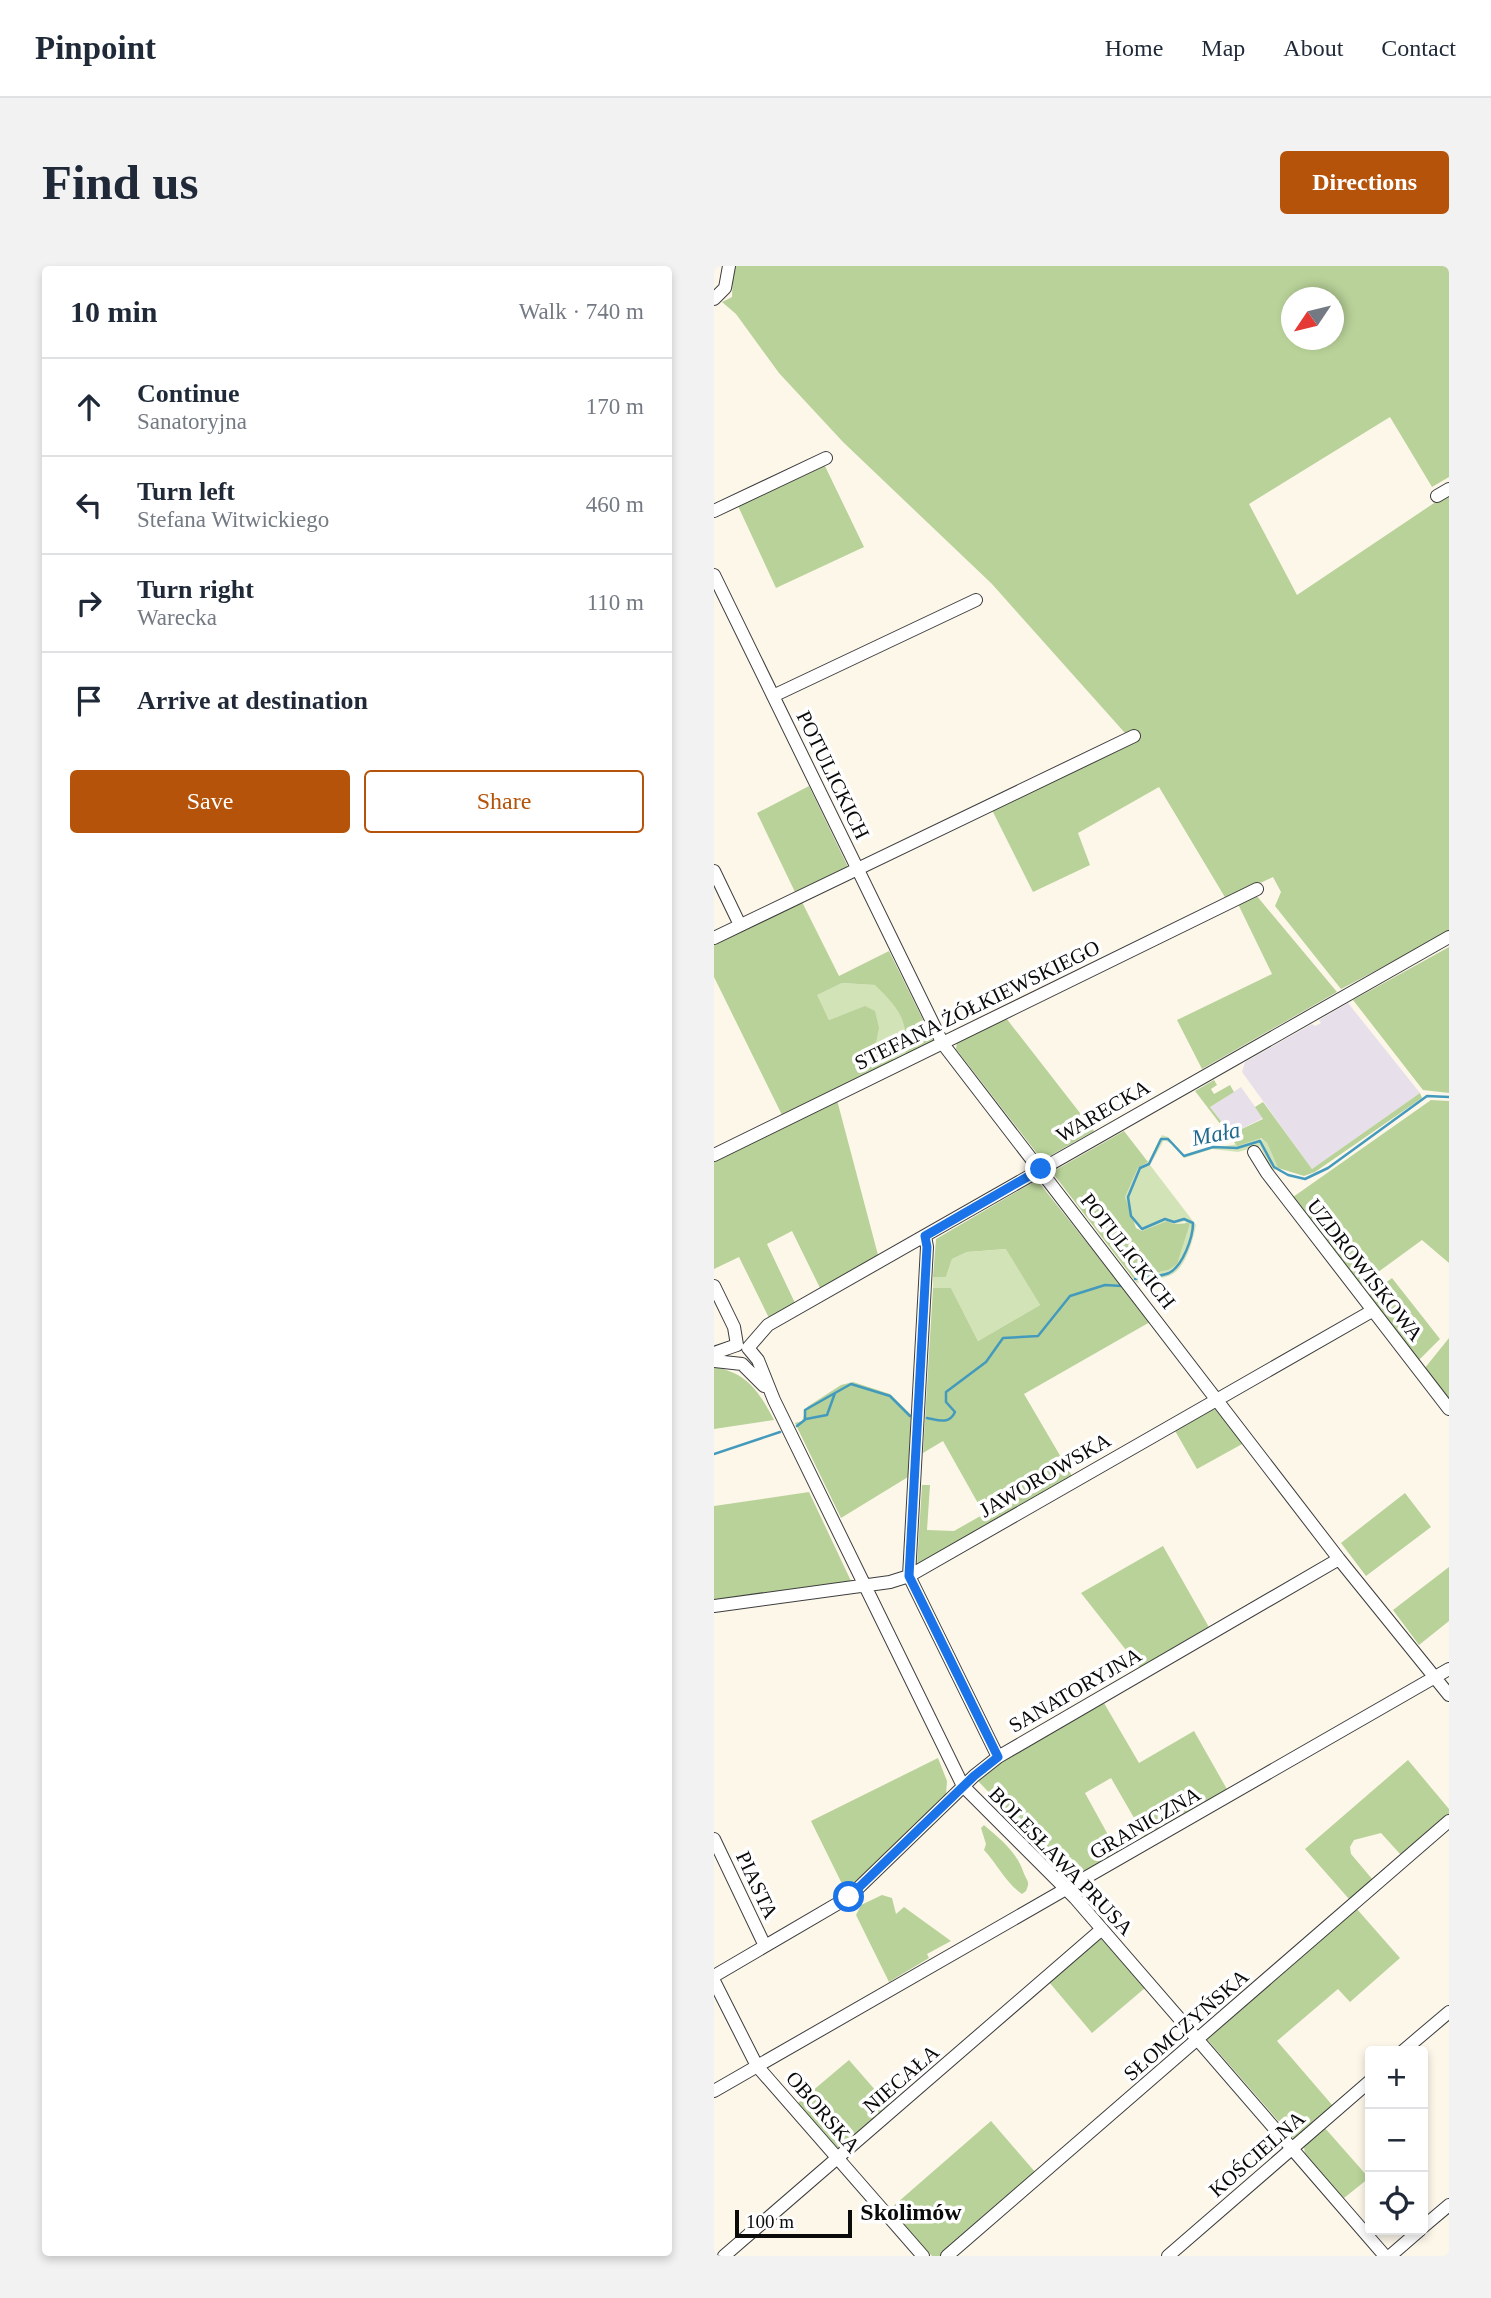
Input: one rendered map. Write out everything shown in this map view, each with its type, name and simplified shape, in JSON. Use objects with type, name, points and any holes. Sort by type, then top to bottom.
[{"type":"street","points":[[714,299],[725,288],[729,266]]},
{"type":"street","points":[[714,511],[826,458]]},
{"type":"street","points":[[1437,496],[1449,489]]},
{"type":"street","name":"POTULICKICH","points":[[714,575],[943,1044],[1339,1559],[1449,1695]]},
{"type":"street","points":[[773,696],[975,600]]},
{"type":"street","points":[[714,939],[1134,736]]},
{"type":"street","points":[[714,871],[740,925]]},
{"type":"street","name":"STEFANA ŻÓŁKIEWSKIEGO","points":[[714,1155],[1257,888]]},
{"type":"street","name":"WARECKA","points":[[740,1353],[768,1325],[1449,937]]},
{"type":"street","name":"UZDROWISKOWA","points":[[1254,1152],[1267,1173],[1449,1409]]},
{"type":"street","points":[[925,1236],[927,1247],[909,1576],[998,1757]]},
{"type":"street","points":[[714,1286],[734,1326],[740,1353]]},
{"type":"street","name":"JAWOROWSKA","points":[[714,1606],[909,1576],[1217,1397],[1372,1311]]},
{"type":"street","points":[[714,1353],[740,1353]]},
{"type":"street","points":[[714,1361],[740,1353]]},
{"type":"street","name":"BOLESŁAWA PRUSA","points":[[740,1353],[774,1400],[963,1786],[1066,1889],[1388,2256]]},
{"type":"street","name":"SANATORYJNA","points":[[714,1978],[849,1897],[963,1786],[998,1757],[1339,1559]]},
{"type":"street","name":"GRANICZNA","points":[[714,2091],[1449,1669]]},
{"type":"street","name":"SŁOMCZYŃSKA","points":[[947,2256],[1449,1821]]},
{"type":"street","name":"PIASTA","points":[[714,1839],[765,1946]]},
{"type":"street","name":"NIECAŁA","points":[[724,2256],[1102,1929]]},
{"type":"street","name":"OBORSKA","points":[[714,1978],[757,2066],[923,2256]]},
{"type":"street","points":[[1409,2046],[1449,2012]]},
{"type":"street","name":"KOŚCIELNA","points":[[1168,2256],[1365,2085]]},
{"type":"street","points":[[1428,2223],[1449,2204]]},
{"type":"street","points":[[1388,2256],[1414,2235]]},
{"type":"shaded area","points":[[1348,1003],[1420,1093],[1312,1169],[1242,1072],[1245,1062],[1312,1024],[1315,1026],[1321,1023],[1319,1020]]},
{"type":"shaded area","points":[[1241,1087],[1263,1118],[1231,1134],[1210,1107]]},
{"type":"green space","points":[[733,266],[1449,266],[1449,477],[1432,487],[1390,417],[1249,504],[1297,595],[1449,493],[1449,932],[1341,989],[1275,906],[1281,892],[1273,877],[1226,899],[1159,787],[1078,833],[1090,865],[1033,892],[992,810],[1133,742],[992,584],[843,442],[779,373],[736,314],[722,302],[732,297]]},
{"type":"green space","points":[[824,464],[864,547],[776,588],[738,506]]},
{"type":"green space","points":[[809,786],[848,867],[795,892],[757,813]]},
{"type":"green space","points":[[1256,895],[1337,992],[1202,1069],[1177,1020],[1272,974],[1238,904]]},
{"type":"green space","points":[[802,902],[839,976],[889,951],[934,1042],[905,1057],[905,1034],[901,1017],[875,985],[842,983],[817,995],[829,1020],[865,1006],[875,1011],[879,1028],[876,1042],[867,1049],[868,1054],[886,1050],[895,1061],[782,1115],[714,977],[714,945]]},
{"type":"green space","points":[[1449,947],[1449,1093],[1423,1090],[1353,1000]]},
{"type":"green space","points":[[842,983],[876,985],[892,1002],[904,1025],[905,1057],[895,1061],[886,1050],[868,1054],[864,1007],[829,1020],[816,995]]},
{"type":"green space","points":[[1006,1018],[1094,1131],[1048,1157],[1039,1156],[956,1049],[957,1042]]},
{"type":"green space","points":[[1214,1080],[1217,1085],[1211,1089],[1214,1094],[1230,1085],[1234,1092],[1210,1107],[1231,1134],[1263,1119],[1255,1107],[1263,1102],[1312,1169],[1420,1093],[1422,1098],[1315,1172],[1304,1176],[1278,1168],[1267,1143],[1261,1138],[1237,1146],[1195,1091]]},
{"type":"green space","points":[[837,1100],[878,1255],[820,1288],[792,1231],[767,1244],[795,1303],[769,1318],[739,1257],[714,1269],[714,1161]]},
{"type":"green space","points":[[1431,1100],[1449,1101],[1449,1263],[1422,1240],[1359,1286],[1293,1197]]},
{"type":"green space","points":[[1124,1131],[1148,1162],[1138,1168],[1125,1197],[1136,1228],[1142,1231],[1167,1221],[1174,1224],[1190,1223],[1177,1264],[1168,1270],[1133,1278],[1052,1172]]},
{"type":"green space","points":[[1162,1135],[1168,1137],[1184,1155],[1260,1138],[1267,1143],[1278,1168],[1272,1171],[1260,1146],[1238,1152],[1212,1149],[1184,1158],[1172,1144],[1164,1140],[1150,1165],[1196,1225],[1188,1253],[1176,1271],[1167,1277],[1137,1283],[1133,1278],[1168,1270],[1186,1221],[1174,1224],[1167,1221],[1142,1231],[1131,1219],[1125,1197],[1138,1168],[1148,1162]]},
{"type":"green space","points":[[1037,1180],[1150,1322],[1024,1394],[1072,1476],[917,1565],[922,1485],[930,1485],[927,1530],[954,1531],[984,1514],[943,1441],[923,1453],[933,1288],[951,1288],[978,1341],[1040,1305],[1006,1249],[967,1252],[952,1259],[946,1277],[933,1277],[936,1239]]},
{"type":"green space","points":[[1007,1249],[1040,1305],[978,1341],[951,1288],[933,1288],[933,1277],[946,1277],[952,1259],[967,1252]]},
{"type":"green space","points":[[1392,1278],[1440,1339],[1418,1361],[1367,1297]]},
{"type":"green space","points":[[1449,1338],[1449,1401],[1424,1369]]},
{"type":"green space","points":[[714,1367],[736,1374],[751,1385],[774,1420],[714,1429]]},
{"type":"green space","points":[[853,1382],[890,1394],[911,1415],[908,1477],[841,1518],[795,1423],[802,1421],[807,1407],[841,1385]]},
{"type":"green space","points":[[1216,1406],[1244,1443],[1197,1469],[1174,1429]]},
{"type":"green space","points":[[809,1492],[851,1581],[714,1601],[714,1506]]},
{"type":"green space","points":[[1405,1493],[1431,1527],[1366,1576],[1341,1543]]},
{"type":"green space","points":[[1163,1546],[1210,1629],[1141,1669],[1081,1593]]},
{"type":"green space","points":[[1449,1567],[1449,1621],[1419,1645],[1393,1610]]},
{"type":"green space","points":[[1104,1703],[1139,1763],[1194,1731],[1228,1791],[1145,1837],[1111,1778],[1085,1793],[1118,1853],[1073,1879],[1015,1825],[978,1781],[994,1764]]},
{"type":"green space","points":[[938,1758],[947,1781],[946,1795],[846,1892],[811,1821]]},
{"type":"green space","points":[[1408,1760],[1449,1809],[1449,1815],[1401,1855],[1381,1833],[1354,1840],[1350,1847],[1351,1854],[1373,1880],[1349,1899],[1305,1849]]},
{"type":"green space","points":[[984,1825],[1007,1846],[1020,1864],[1028,1882],[1026,1891],[1022,1894],[984,1850],[986,1844],[981,1828]]},
{"type":"green space","points":[[882,1895],[892,1898],[896,1914],[904,1907],[951,1941],[927,1954],[929,1958],[889,1982],[856,1915],[861,1905]]},
{"type":"green space","points":[[1356,1908],[1400,1958],[1350,2002],[1338,1989],[1277,2041],[1333,2106],[1296,2139],[1206,2038]]},
{"type":"green space","points":[[1100,1937],[1145,1988],[1092,2033],[1049,1982]]},
{"type":"green space","points":[[849,2060],[890,2107],[839,2150],[798,2103]]},
{"type":"green space","points":[[991,2121],[1036,2173],[941,2256],[932,2256],[890,2209]]},
{"type":"green space","points":[[1324,2127],[1365,2173],[1365,2181],[1344,2198],[1305,2155],[1304,2147]]},
{"type":"waterway","name":"Mała","points":[[1135,1279],[1169,1273],[1174,1269],[1186,1251],[1193,1229],[1193,1223],[1184,1219],[1174,1222],[1165,1219],[1142,1229],[1131,1216],[1128,1197],[1140,1168],[1149,1164],[1161,1139],[1168,1139],[1184,1156],[1213,1147],[1237,1148],[1260,1141],[1274,1167],[1288,1175],[1305,1179],[1328,1168],[1427,1096],[1449,1097]]},
{"type":"waterway","name":"Mała","points":[[927,1418],[943,1421],[953,1416],[955,1412],[946,1402],[946,1392],[986,1362],[1003,1338],[1038,1336],[1070,1296],[1105,1285],[1122,1286]]},
{"type":"waterway","name":"Mała","points":[[797,1426],[806,1419],[827,1415],[835,1393],[851,1384],[890,1396],[910,1416]]},
{"type":"waterway","name":"Mała","points":[[805,1418],[805,1410],[835,1393]]},
{"type":"waterway","name":"Mała","points":[[714,1454],[780,1432]]},
{"type":"district","name":"Skolimów","points":[[911,2212]]},
{"type":"route","points":[[849,1897],[974,1776],[998,1757],[909,1576],[927,1247],[925,1236],[1041,1169]]}]
